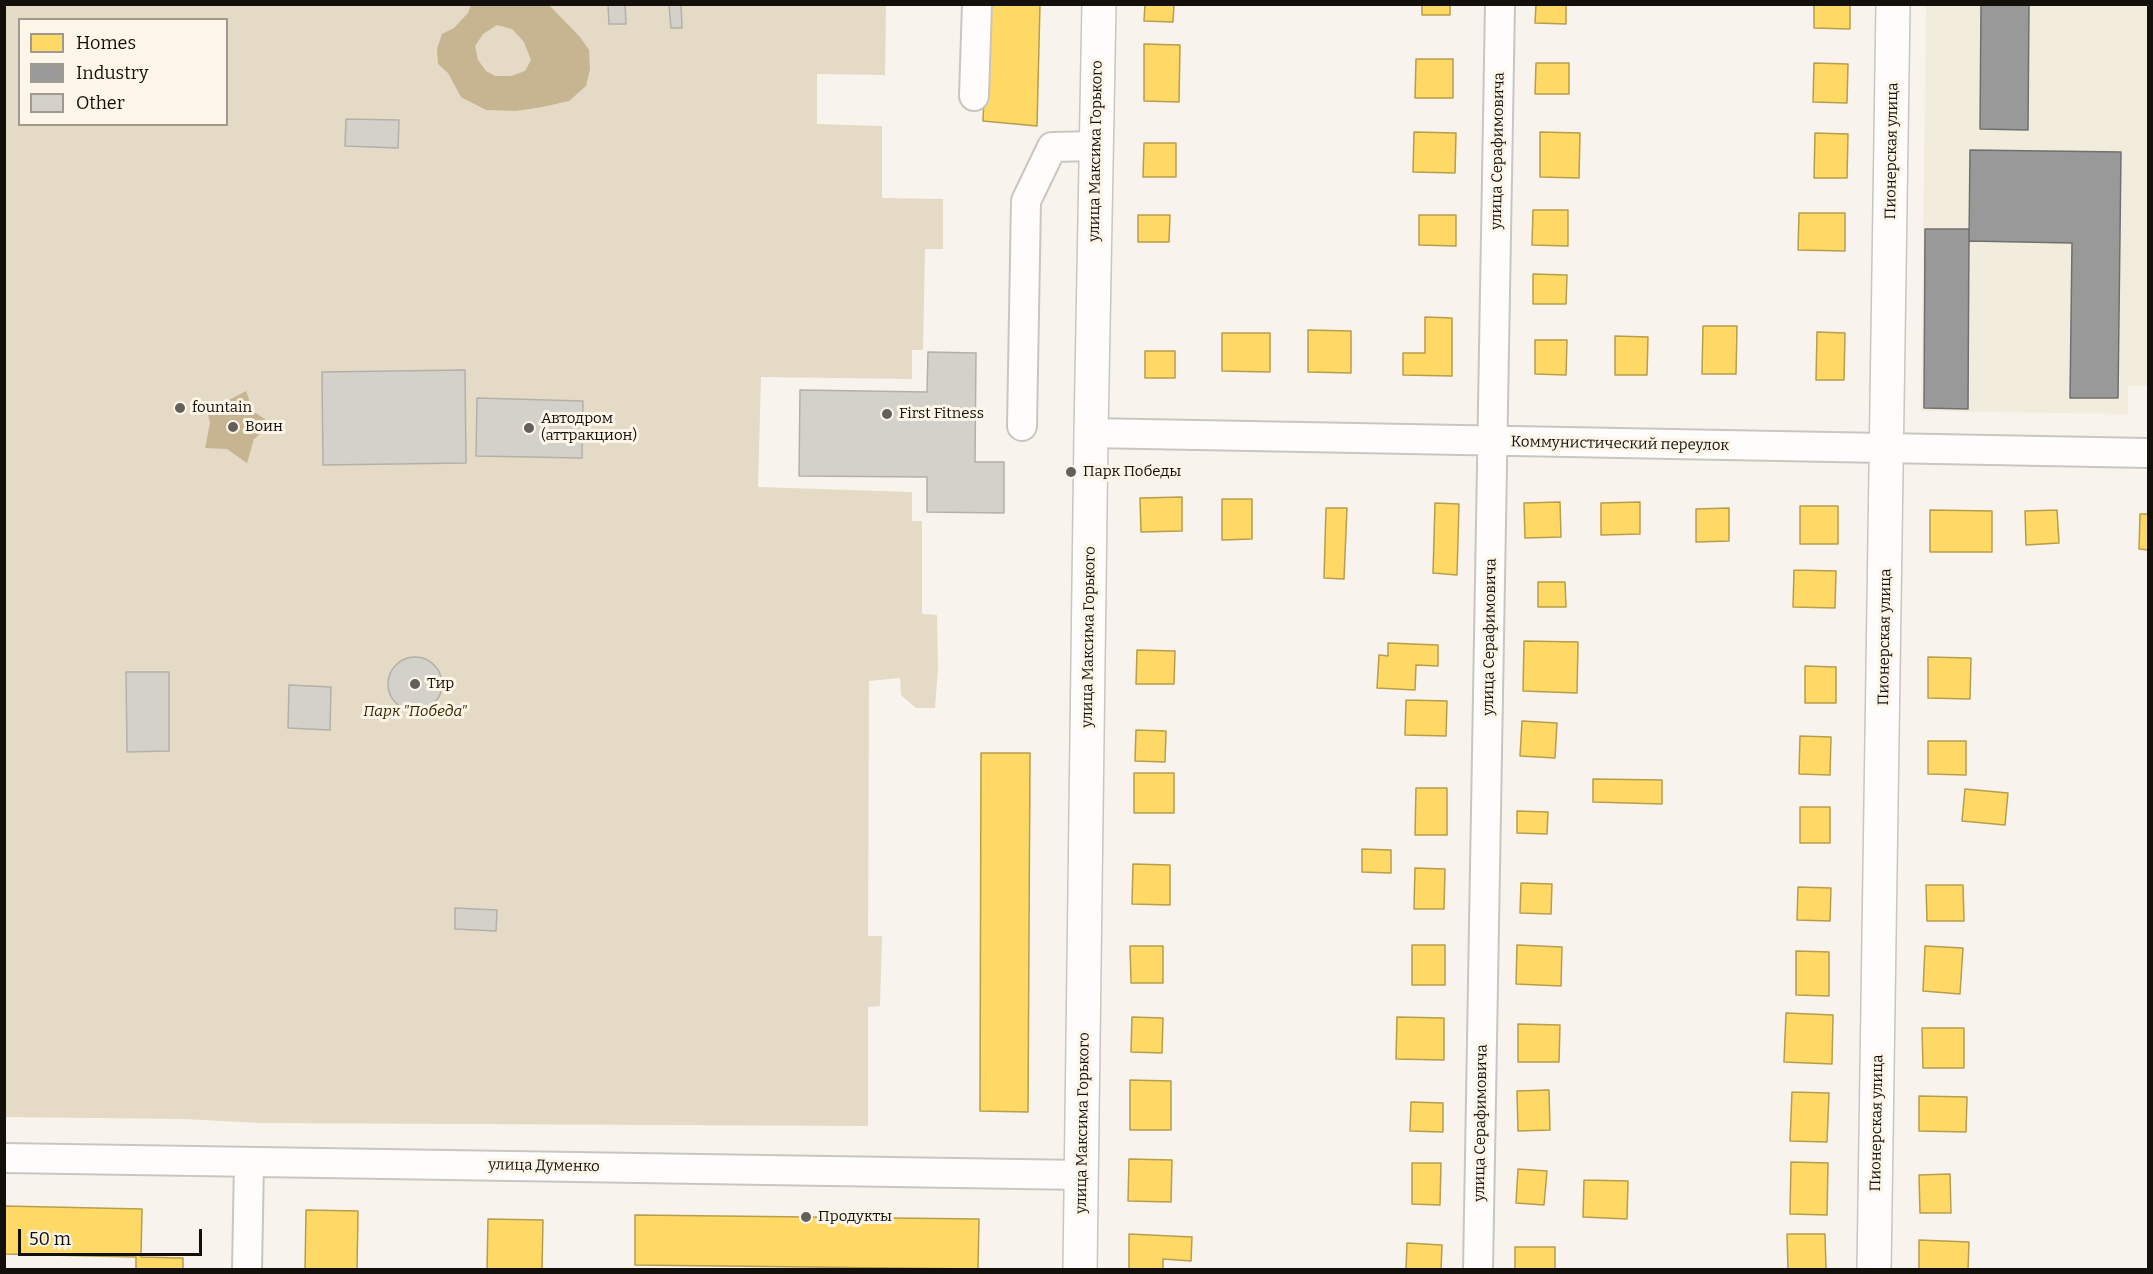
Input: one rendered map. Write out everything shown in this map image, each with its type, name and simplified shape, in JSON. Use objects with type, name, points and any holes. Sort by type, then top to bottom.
[{"type":"street","points":[[974,96],[977,4]]},
{"type":"street","name":"улица Максима Горького","points":[[1080,1269],[1099,4]]},
{"type":"street","name":"улица Серафимовича","points":[[1478,1269],[1500,4]]},
{"type":"street","name":"Пионерская улица","points":[[1874,1269],[1893,4]]},
{"type":"street","points":[[1022,426],[1026,201],[1052,147],[1096,146]]},
{"type":"street","name":"Коммунистический переулок","points":[[1091,433],[2148,453]]},
{"type":"street","name":"улица Думенко","points":[[4,1158],[1083,1175]]},
{"type":"street","points":[[247,1269],[249,1162]]},
{"type":"shaded area","points":[[471,5],[549,5],[580,37],[589,50],[590,69],[586,86],[569,101],[516,111],[486,110],[461,97],[448,73],[438,64],[437,49],[442,34],[454,28],[468,13]],"holes":[[[497,25],[512,29],[524,42],[531,60],[525,71],[511,76],[495,76],[486,71],[478,60],[475,46],[483,34]]]},
{"type":"shaded area","points":[[1926,5],[2148,5],[2148,386],[2128,386],[2128,414],[1921,411]]},
{"type":"shaded area","points":[[246,391],[253,411],[272,424],[254,439],[247,463],[227,449],[205,448],[210,423],[205,402],[225,402]]},
{"type":"green space","name":"Парк \"Победа\"","points":[[5,5],[886,5],[885,75],[817,74],[817,124],[882,126],[882,198],[943,199],[943,249],[925,249],[923,350],[912,350],[912,379],[761,377],[758,487],[912,492],[912,521],[922,521],[922,614],[937,615],[938,668],[935,708],[916,708],[901,695],[900,678],[869,681],[868,936],[882,936],[880,1006],[868,1007],[868,1126],[259,1123],[185,1119],[5,1117]]},
{"type":"building: Homes","points":[[988,4],[1040,4],[1037,126],[983,121]]},
{"type":"building: Homes","points":[[1145,4],[1174,4],[1173,22],[1144,21]]},
{"type":"building: Homes","points":[[1422,4],[1450,4],[1450,15],[1422,15]]},
{"type":"building: Homes","points":[[1536,4],[1566,4],[1566,24],[1535,23]]},
{"type":"building: Homes","points":[[1814,4],[1850,4],[1850,29],[1814,28]]},
{"type":"building: Homes","points":[[1144,44],[1180,45],[1179,102],[1144,101]]},
{"type":"building: Homes","points":[[1416,59],[1453,59],[1453,98],[1415,98]]},
{"type":"building: Homes","points":[[1536,63],[1569,63],[1569,94],[1535,94]]},
{"type":"building: Homes","points":[[1814,63],[1848,64],[1847,103],[1813,102]]},
{"type":"building: Homes","points":[[1414,132],[1456,133],[1455,173],[1413,172]]},
{"type":"building: Homes","points":[[1540,132],[1580,133],[1579,178],[1540,177]]},
{"type":"building: Homes","points":[[1815,133],[1848,134],[1847,178],[1814,178]]},
{"type":"building: Homes","points":[[1144,143],[1176,143],[1176,177],[1143,177]]},
{"type":"building: Homes","points":[[1533,210],[1568,210],[1568,246],[1532,245]]},
{"type":"building: Homes","points":[[1799,213],[1845,213],[1845,251],[1798,250]]},
{"type":"building: Homes","points":[[1138,215],[1170,215],[1169,242],[1138,242]]},
{"type":"building: Homes","points":[[1419,215],[1456,215],[1456,246],[1419,245]]},
{"type":"building: Homes","points":[[1533,274],[1567,275],[1566,304],[1533,304]]},
{"type":"building: Homes","points":[[1425,317],[1452,318],[1452,376],[1403,375],[1403,353],[1425,353]]},
{"type":"building: Homes","points":[[1703,326],[1737,326],[1736,374],[1702,374]]},
{"type":"building: Homes","points":[[1308,330],[1351,331],[1351,373],[1308,372]]},
{"type":"building: Homes","points":[[1817,332],[1845,333],[1844,380],[1816,380]]},
{"type":"building: Homes","points":[[1222,333],[1270,333],[1270,372],[1222,371]]},
{"type":"building: Homes","points":[[1615,336],[1648,337],[1647,375],[1615,375]]},
{"type":"building: Homes","points":[[1535,340],[1567,340],[1566,375],[1535,374]]},
{"type":"building: Homes","points":[[1145,351],[1175,351],[1175,378],[1145,378]]},
{"type":"building: Homes","points":[[1182,497],[1182,531],[1141,532],[1140,498]]},
{"type":"building: Homes","points":[[1222,499],[1252,499],[1252,539],[1222,540]]},
{"type":"building: Homes","points":[[1560,502],[1561,537],[1525,538],[1524,503]]},
{"type":"building: Homes","points":[[1640,502],[1640,534],[1601,535],[1601,503]]},
{"type":"building: Homes","points":[[1435,503],[1459,504],[1457,575],[1433,573]]},
{"type":"building: Homes","points":[[1800,506],[1838,506],[1838,544],[1800,544]]},
{"type":"building: Homes","points":[[1326,508],[1347,508],[1344,579],[1324,578]]},
{"type":"building: Homes","points":[[1729,508],[1729,541],[1696,542],[1696,509]]},
{"type":"building: Homes","points":[[1930,510],[1992,511],[1992,552],[1930,552]]},
{"type":"building: Homes","points":[[2057,510],[2059,543],[2026,545],[2025,511]]},
{"type":"building: Homes","points":[[2140,514],[2148,514],[2148,550],[2139,549]]},
{"type":"building: Homes","points":[[1794,570],[1836,571],[1835,608],[1793,607]]},
{"type":"building: Homes","points":[[1538,582],[1565,582],[1566,607],[1538,607]]},
{"type":"building: Homes","points":[[1524,641],[1578,642],[1577,693],[1523,691]]},
{"type":"building: Homes","points":[[1388,643],[1438,645],[1438,666],[1416,665],[1415,690],[1377,688],[1379,655],[1388,656]]},
{"type":"building: Homes","points":[[1137,650],[1175,651],[1174,684],[1136,684]]},
{"type":"building: Homes","points":[[1928,657],[1971,658],[1970,699],[1928,698]]},
{"type":"building: Homes","points":[[1805,666],[1836,667],[1836,703],[1805,703]]},
{"type":"building: Homes","points":[[1406,700],[1447,701],[1446,736],[1405,735]]},
{"type":"building: Homes","points":[[1522,721],[1557,723],[1555,758],[1520,756]]},
{"type":"building: Homes","points":[[1136,730],[1166,731],[1165,762],[1135,761]]},
{"type":"building: Homes","points":[[1800,736],[1831,737],[1830,775],[1799,774]]},
{"type":"building: Homes","points":[[1928,741],[1966,741],[1966,775],[1928,774]]},
{"type":"building: Homes","points":[[981,753],[1030,753],[1028,1112],[980,1111]]},
{"type":"building: Homes","points":[[1134,773],[1174,773],[1174,813],[1134,813]]},
{"type":"building: Homes","points":[[1593,779],[1662,780],[1662,804],[1593,802]]},
{"type":"building: Homes","points":[[1416,788],[1447,788],[1447,835],[1415,835]]},
{"type":"building: Homes","points":[[1965,789],[2008,793],[2005,825],[1962,821]]},
{"type":"building: Homes","points":[[1800,807],[1830,807],[1830,843],[1800,843]]},
{"type":"building: Homes","points":[[1517,811],[1548,812],[1547,834],[1517,833]]},
{"type":"building: Homes","points":[[1362,849],[1391,850],[1391,873],[1362,872]]},
{"type":"building: Homes","points":[[1133,864],[1170,865],[1170,905],[1132,904]]},
{"type":"building: Homes","points":[[1415,868],[1445,869],[1444,909],[1414,909]]},
{"type":"building: Homes","points":[[1521,883],[1552,884],[1551,914],[1520,913]]},
{"type":"building: Homes","points":[[1926,885],[1963,885],[1964,921],[1927,921]]},
{"type":"building: Homes","points":[[1798,887],[1831,888],[1830,921],[1797,920]]},
{"type":"building: Homes","points":[[1412,945],[1445,945],[1445,985],[1412,985]]},
{"type":"building: Homes","points":[[1517,945],[1562,947],[1561,986],[1516,984]]},
{"type":"building: Homes","points":[[1130,946],[1163,946],[1163,983],[1131,983]]},
{"type":"building: Homes","points":[[1925,946],[1963,948],[1960,994],[1923,991]]},
{"type":"building: Homes","points":[[1796,951],[1829,952],[1829,996],[1796,995]]},
{"type":"building: Homes","points":[[1786,1013],[1833,1015],[1832,1064],[1784,1062]]},
{"type":"building: Homes","points":[[1132,1017],[1163,1018],[1162,1053],[1131,1052]]},
{"type":"building: Homes","points":[[1397,1017],[1444,1018],[1444,1060],[1396,1059]]},
{"type":"building: Homes","points":[[1518,1024],[1560,1025],[1559,1062],[1518,1062]]},
{"type":"building: Homes","points":[[1922,1028],[1964,1028],[1964,1068],[1923,1068]]},
{"type":"building: Homes","points":[[1130,1080],[1171,1081],[1171,1130],[1130,1130]]},
{"type":"building: Homes","points":[[1549,1090],[1550,1130],[1518,1131],[1517,1091]]},
{"type":"building: Homes","points":[[1792,1092],[1829,1093],[1827,1142],[1790,1141]]},
{"type":"building: Homes","points":[[1919,1096],[1967,1097],[1966,1132],[1919,1131]]},
{"type":"building: Homes","points":[[1411,1102],[1443,1103],[1443,1132],[1410,1131]]},
{"type":"building: Homes","points":[[1129,1159],[1172,1160],[1171,1202],[1128,1201]]},
{"type":"building: Homes","points":[[1791,1162],[1828,1163],[1827,1215],[1790,1214]]},
{"type":"building: Homes","points":[[1412,1163],[1441,1163],[1440,1205],[1412,1204]]},
{"type":"building: Homes","points":[[1518,1169],[1547,1171],[1544,1205],[1516,1203]]},
{"type":"building: Homes","points":[[1950,1174],[1951,1213],[1920,1213],[1919,1175]]},
{"type":"building: Homes","points":[[1584,1180],[1628,1181],[1627,1219],[1583,1217]]},
{"type":"building: Homes","points":[[4,1206],[142,1209],[141,1257],[183,1258],[183,1270],[136,1270],[136,1257],[4,1254]]},
{"type":"building: Homes","points":[[306,1210],[358,1211],[357,1270],[305,1270]]},
{"type":"building: Homes","points":[[635,1215],[979,1219],[978,1269],[635,1265]]},
{"type":"building: Homes","points":[[488,1219],[543,1220],[542,1270],[487,1270]]},
{"type":"building: Homes","points":[[1129,1234],[1192,1237],[1191,1261],[1163,1259],[1163,1270],[1129,1270]]},
{"type":"building: Homes","points":[[1787,1234],[1825,1234],[1826,1270],[1788,1270]]},
{"type":"building: Homes","points":[[1919,1240],[1969,1242],[1968,1270],[1919,1270]]},
{"type":"building: Homes","points":[[1407,1243],[1442,1245],[1441,1270],[1406,1270]]},
{"type":"building: Homes","points":[[1515,1247],[1555,1247],[1555,1270],[1515,1270]]},
{"type":"building: Industry","points":[[1981,4],[2029,4],[2028,130],[1980,129]]},
{"type":"building: Industry","points":[[1970,150],[2121,152],[2118,398],[2070,398],[2072,243],[1969,241]]},
{"type":"building: Industry","points":[[1925,229],[1969,229],[1968,409],[1924,408]]},
{"type":"building: Other","points":[[608,4],[625,4],[626,24],[609,24]]},
{"type":"building: Other","points":[[669,4],[681,4],[682,28],[671,28]]},
{"type":"building: Other","points":[[346,119],[399,120],[398,148],[345,146]]},
{"type":"building: Other","name":"First Fitness","points":[[928,352],[976,353],[975,462],[1004,462],[1004,513],[927,512],[927,477],[799,476],[800,390],[927,392]]},
{"type":"building: Other","points":[[465,370],[466,463],[323,465],[322,372]]},
{"type":"building: Other","name":"Автодром (аттракцион)","points":[[477,398],[583,401],[582,458],[476,456]]},
{"type":"building: Other","name":"Тир","points":[[415,657],[425,659],[434,665],[440,674],[442,684],[440,694],[434,703],[425,709],[415,711],[405,709],[396,703],[390,694],[388,684],[390,674],[396,665],[405,659]]},
{"type":"building: Other","points":[[126,672],[169,672],[169,751],[127,752]]},
{"type":"building: Other","points":[[289,685],[331,687],[330,730],[288,728]]},
{"type":"building: Other","points":[[455,908],[497,910],[496,931],[455,929]]},
{"type":"place","name":"fountain","points":[[180,408]]},
{"type":"place","name":"First Fitness","points":[[887,414]]},
{"type":"place","name":"Воин","points":[[233,427]]},
{"type":"place","name":"Автодром (аттракцион)","points":[[529,428]]},
{"type":"place","name":"Парк Победы","points":[[1071,472]]},
{"type":"place","name":"Тир","points":[[415,684]]},
{"type":"place","name":"Продукты","points":[[806,1217]]}]
